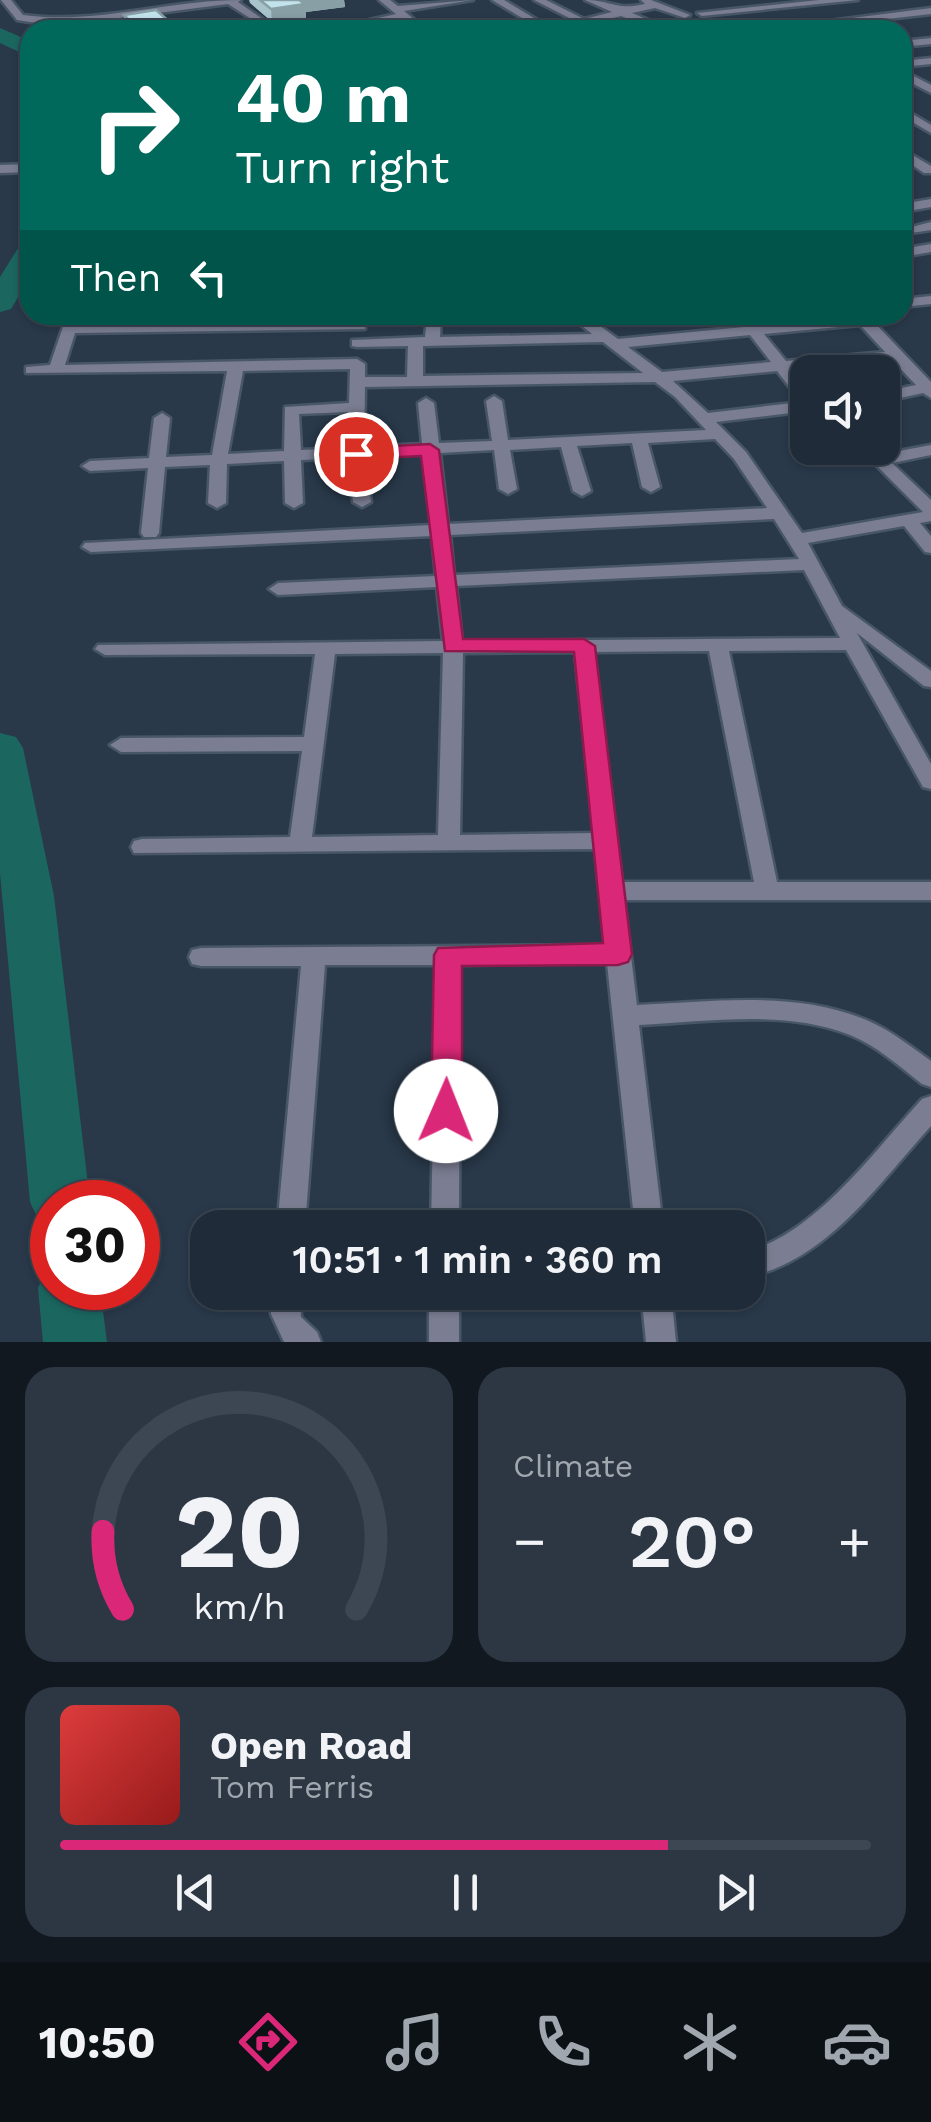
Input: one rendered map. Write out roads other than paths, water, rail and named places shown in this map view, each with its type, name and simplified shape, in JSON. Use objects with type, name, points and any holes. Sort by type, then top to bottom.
[{"type":"street","points":[[68,20],[233,0],[258,20]]},
{"type":"street","points":[[384,0],[408,20]]},
{"type":"street","points":[[369,20],[441,2],[468,0]]},
{"type":"street","points":[[497,0],[532,20]]},
{"type":"street","points":[[538,0],[578,20]]},
{"type":"street","points":[[556,9],[594,0],[642,20]]},
{"type":"street","points":[[728,2],[749,0],[783,20]]},
{"type":"street","points":[[702,12],[854,0],[890,20]]},
{"type":"street","points":[[590,20],[648,1],[686,15]]},
{"type":"street","points":[[5,2],[20,18],[28,20]]},
{"type":"street","points":[[847,20],[931,12]]},
{"type":"street","points":[[56,369],[71,325]]},
{"type":"street","points":[[216,325],[360,328],[424,341],[610,341],[804,325]]},
{"type":"street","points":[[415,381],[430,325]]},
{"type":"street","points":[[589,325],[662,377],[722,434],[797,539],[896,725],[931,782]]},
{"type":"street","points":[[750,325],[790,377]]},
{"type":"street","points":[[869,325],[930,390]]},
{"type":"street","points":[[360,328],[356,454],[362,502]]},
{"type":"street","points":[[31,370],[236,366],[357,373],[415,381],[662,377],[790,365]]},
{"type":"street","points":[[218,503],[219,460],[236,366]]},
{"type":"street","points":[[900,394],[930,390]]},
{"type":"street","points":[[494,401],[508,489]]},
{"type":"street","points":[[426,403],[453,646],[449,843]]},
{"type":"street","points":[[294,503],[291,410],[356,406]]},
{"type":"street","points":[[708,418],[790,406]]},
{"type":"street","points":[[150,532],[162,418]]},
{"type":"street","points":[[90,466],[722,434]]},
{"type":"street","points":[[638,439],[651,487]]},
{"type":"street","points":[[568,442],[582,491]]},
{"type":"street","points":[[900,452],[931,450]]},
{"type":"street","points":[[797,539],[909,521],[931,513],[884,465]]},
{"type":"street","points":[[91,548],[780,513]]},
{"type":"street","points":[[909,521],[931,548]]},
{"type":"street","points":[[278,590],[811,564]]},
{"type":"street","points":[[835,607],[931,681]]},
{"type":"street","points":[[105,649],[856,644]]},
{"type":"street","points":[[718,645],[767,891]]},
{"type":"street","points":[[584,646],[646,1210]]},
{"type":"street","points":[[300,845],[326,647]]},
{"type":"street","points":[[121,745],[313,744]]},
{"type":"street","points":[[142,847],[606,842]]},
{"type":"street","points":[[612,891],[931,891]]},
{"type":"street","points":[[201,957],[618,954]]},
{"type":"street","points":[[445,1210],[448,955]]},
{"type":"street","points":[[292,1210],[314,956]]},
{"type":"street","points":[[625,1015],[766,1013],[837,1020],[862,1029],[931,1076]]},
{"type":"street","points":[[765,1260],[782,1255],[816,1229],[931,1107]]},
{"type":"street","points":[[284,1310],[291,1332],[306,1342]]},
{"type":"street","points":[[444,1310],[444,1342]]},
{"type":"street","points":[[658,1310],[661,1342]]},
{"type":"waterway","points":[[0,34],[20,45]]},
{"type":"waterway","points":[[0,303],[20,268]]},
{"type":"waterway","points":[[0,748],[29,896],[58,1180]]},
{"type":"waterway","points":[[71,1310],[75,1342]]}]
